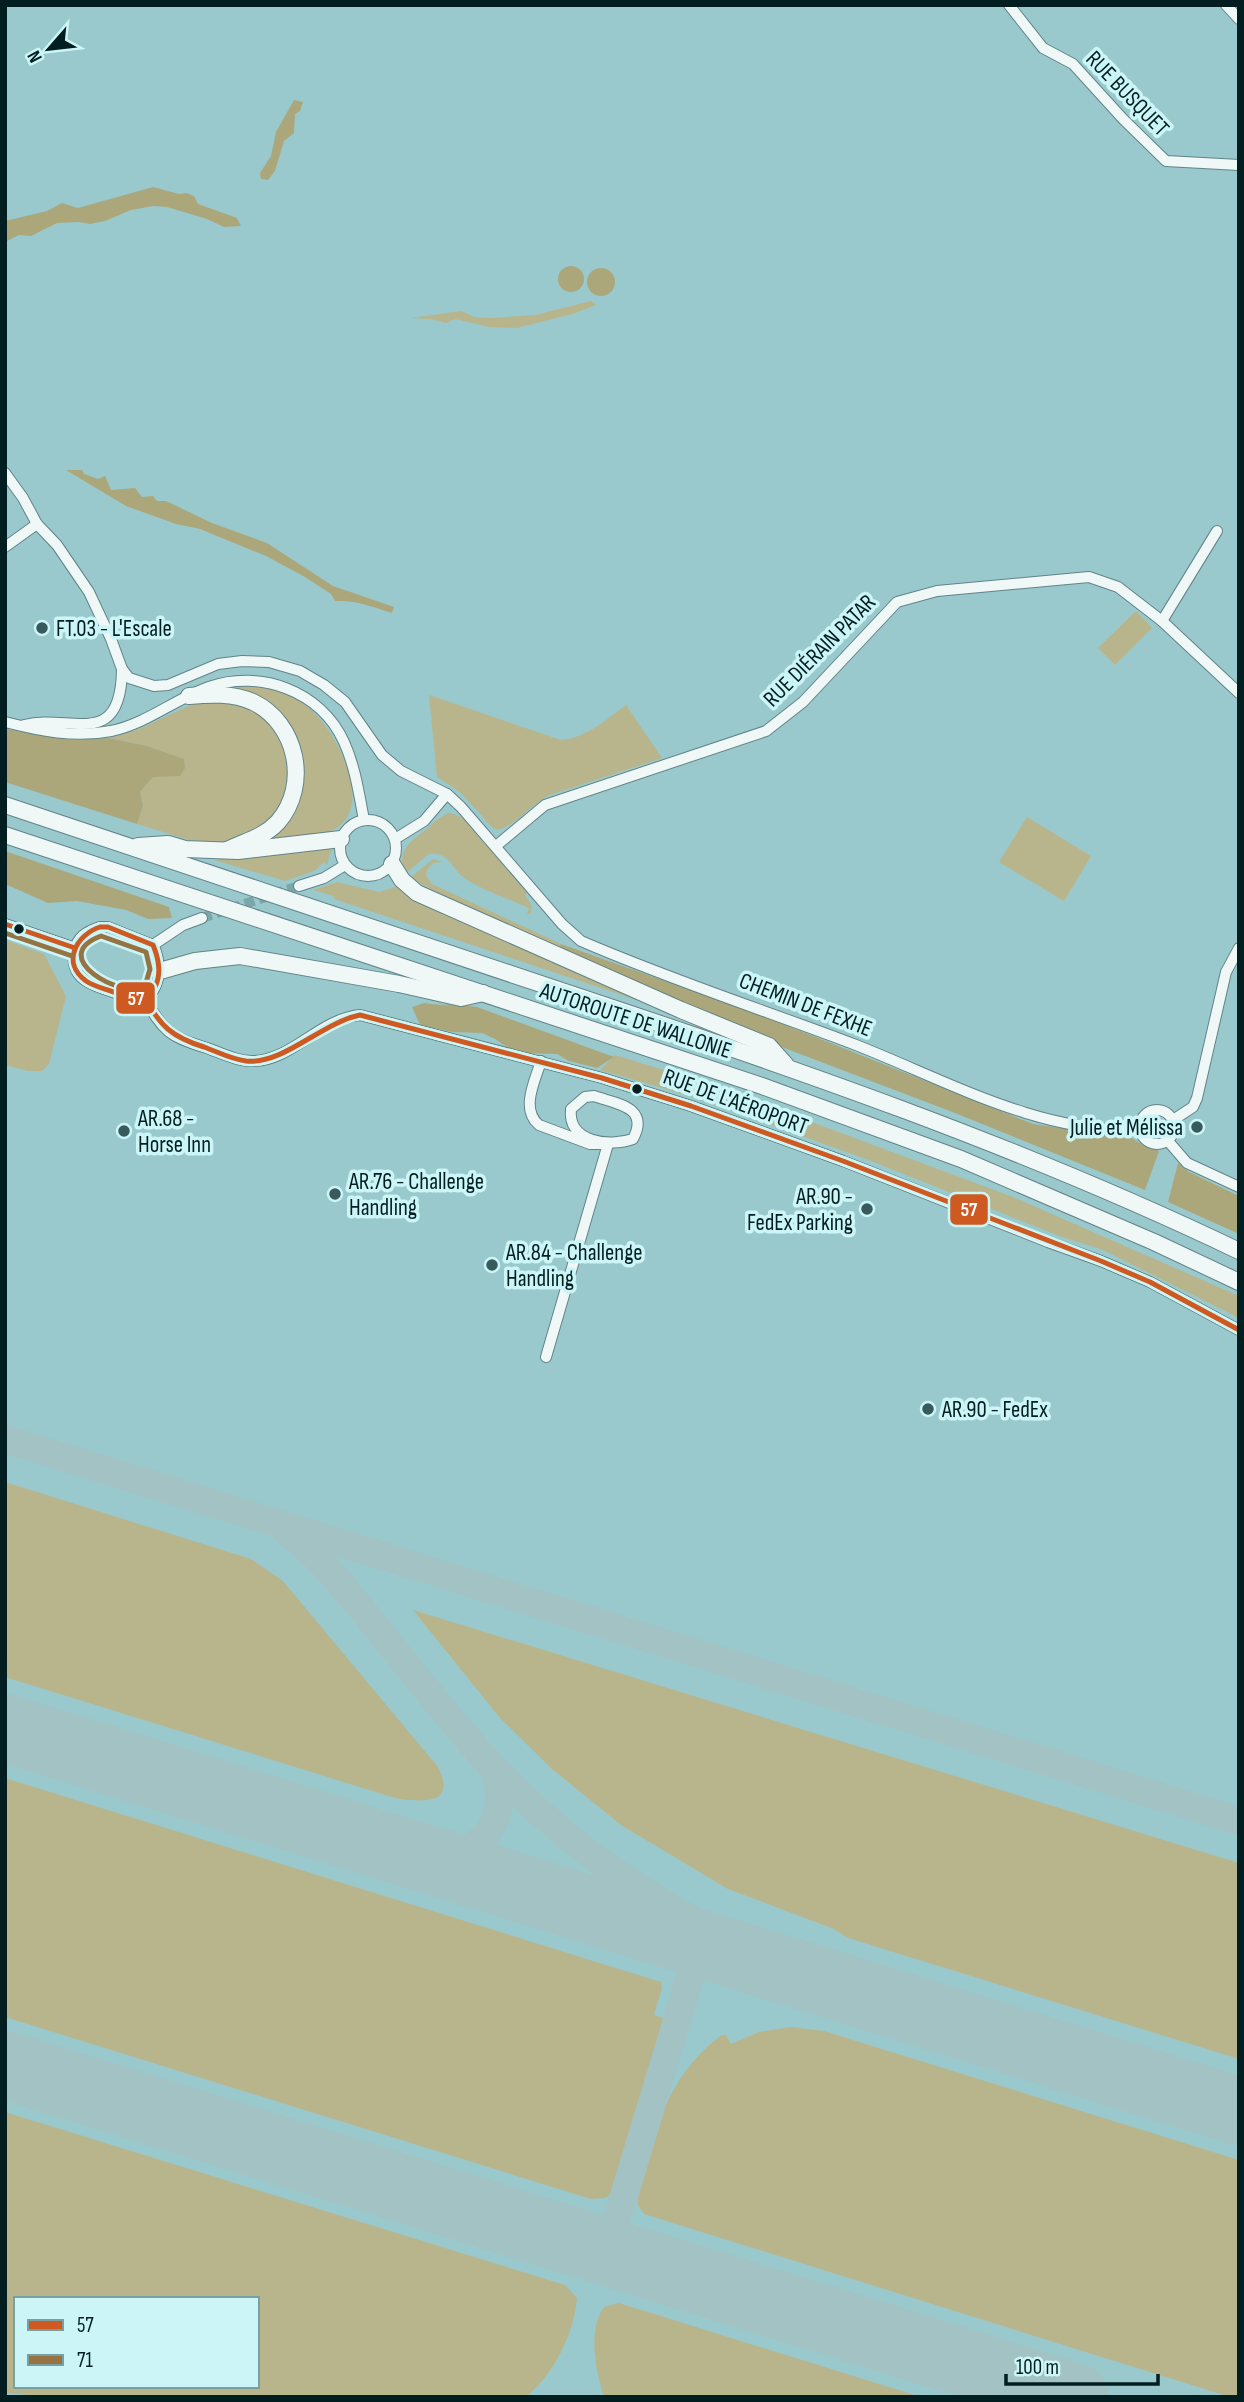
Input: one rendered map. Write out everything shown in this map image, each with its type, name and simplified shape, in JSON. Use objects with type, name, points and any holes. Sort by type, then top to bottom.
[{"type":"highway","points":[[190,696],[227,695],[256,704],[280,723],[294,754],[297,777],[285,812],[264,834],[227,850]]},
{"type":"highway","name":"AUTOROUTE DE WALLONIE","points":[[5,805],[788,1066],[1061,1171],[1239,1251]]},
{"type":"highway","name":"AUTOROUTE DE WALLONIE","points":[[5,835],[762,1086],[961,1159],[1154,1242],[1239,1282]]},
{"type":"highway","points":[[132,847],[168,844],[194,850],[246,851],[341,839]]},
{"type":"highway","points":[[392,864],[402,880],[416,893],[769,1046],[788,1066]]},
{"type":"highway","points":[[159,971],[195,961],[240,956],[399,984],[461,998],[483,993]]},
{"type":"street","name":"RUE BUSQUET","points":[[1009,5],[1043,48],[1073,64],[1166,161],[1239,165]]},
{"type":"street","points":[[1226,5],[1239,19]]},
{"type":"street","points":[[5,473],[37,524],[57,545],[89,592],[122,669],[129,678],[154,686],[168,685],[218,664],[242,661],[269,662],[300,671],[345,702],[382,755],[401,771],[447,794],[424,821],[395,839]]},
{"type":"street","points":[[5,547],[37,524]]},
{"type":"street","points":[[1162,621],[1217,531]]},
{"type":"street","name":"RUE DIÉRAIN PATAR","points":[[496,846],[545,806],[766,731],[803,702],[897,602],[937,590],[1089,577],[1118,587],[1162,621],[1239,693]]},
{"type":"street","points":[[19,726],[37,721],[88,725],[104,718],[118,700],[122,687],[122,669]]},
{"type":"street","points":[[5,722],[71,734],[110,731],[137,722],[209,687],[229,682],[261,681],[292,691],[313,704],[332,722],[345,743],[364,820]]},
{"type":"street","name":"CHEMIN DE FEXHE","points":[[447,794],[496,846],[562,924],[581,941],[859,1046],[1032,1116],[1112,1128],[1140,1129],[1145,1140],[1150,1143],[1168,1142],[1187,1163],[1239,1187]]},
{"type":"street","points":[[364,820],[383,824],[395,839],[397,848],[392,864],[385,871],[368,877],[359,875],[345,865],[341,857],[341,839],[350,826],[364,820]]},
{"type":"street","points":[[299,886],[324,878],[345,865]]},
{"type":"street","points":[[153,944],[183,925],[202,918]]},
{"type":"street","points":[[5,924],[75,948]]},
{"type":"street","points":[[108,927],[153,944],[157,953],[158,980],[144,997],[134,999],[83,981],[74,965],[75,948],[84,934],[92,930],[108,927]]},
{"type":"street","points":[[1173,1120],[1193,1107],[1198,1098],[1226,972],[1239,948]]},
{"type":"street","name":"RUE DE L'AÉROPORT","points":[[144,997],[156,1019],[177,1039],[252,1061],[281,1053],[333,1021],[360,1014],[541,1061],[664,1097],[952,1202],[1136,1275],[1239,1330]]},
{"type":"street","points":[[541,1061],[528,1110],[534,1121],[590,1144],[608,1144],[633,1139],[639,1129],[639,1119],[630,1108],[594,1096],[585,1097],[572,1109],[570,1116],[577,1130],[593,1140],[608,1144]]},
{"type":"street","points":[[1140,1129],[1141,1122],[1150,1111],[1163,1111],[1173,1120],[1174,1132],[1168,1142]]},
{"type":"street","points":[[546,1357],[608,1144]]},
{"type":"shaded area","points":[[294,100],[303,102],[300,111],[295,114],[294,133],[284,141],[275,171],[268,180],[261,179],[260,173],[271,156],[276,132]]},
{"type":"shaded area","points":[[153,187],[194,196],[198,204],[237,218],[241,226],[224,227],[167,207],[153,206],[131,210],[90,224],[57,223],[31,236],[19,235],[5,242],[5,221],[47,211],[62,203],[78,208]]},
{"type":"shaded area","points":[[571,266],[580,270],[584,279],[580,288],[571,292],[562,288],[558,279],[562,270]]},
{"type":"shaded area","points":[[601,268],[611,272],[615,282],[611,292],[601,296],[591,292],[587,282],[591,272]]},
{"type":"shaded area","points":[[591,301],[596,305],[517,328],[489,327],[455,319],[446,323],[410,318],[462,311],[474,317],[489,318],[535,315]]},
{"type":"shaded area","points":[[66,470],[82,470],[84,474],[98,479],[105,476],[111,490],[135,488],[142,497],[153,496],[157,501],[166,501],[212,523],[267,543],[333,586],[394,607],[392,613],[357,603],[335,601],[331,594],[305,577],[266,556],[200,529],[176,524],[126,506]]},
{"type":"shaded area","points":[[1136,611],[1152,628],[1115,665],[1098,648]]},
{"type":"shaded area","points":[[247,686],[276,691],[297,699],[315,713],[337,744],[346,763],[352,799],[348,815],[338,827],[313,835],[265,840],[277,830],[298,746],[230,688]]},
{"type":"shaded area","points":[[429,695],[561,740],[588,732],[626,705],[662,758],[550,795],[498,830],[493,828],[460,792],[437,777]]},
{"type":"shaded area","points":[[199,701],[240,702],[268,718],[286,745],[290,788],[270,823],[236,840],[189,840],[137,824],[143,806],[140,792],[153,777],[184,759],[147,746],[109,738],[137,730]]},
{"type":"shaded area","points":[[5,729],[71,740],[109,738],[147,746],[184,759],[185,768],[180,776],[153,777],[140,792],[143,806],[137,824],[5,782]]},
{"type":"shaded area","points":[[448,813],[465,820],[527,893],[525,895],[532,906],[531,913],[527,915],[529,908],[463,877],[441,855],[429,854],[405,874],[402,858],[407,846]]},
{"type":"shaded area","points":[[1027,817],[1091,856],[1064,901],[999,862]]},
{"type":"shaded area","points":[[333,844],[327,865],[324,862],[314,871],[285,881],[214,860]]},
{"type":"shaded area","points":[[5,851],[169,907],[172,918],[148,919],[126,910],[77,901],[48,903],[5,884]]},
{"type":"shaded area","points":[[433,859],[443,862],[433,863],[427,870],[426,875],[432,884],[561,944],[558,950],[485,917],[410,878]]},
{"type":"shaded area","points":[[337,882],[379,892],[398,886],[664,1009],[313,890]]},
{"type":"shaded area","points":[[5,940],[44,954],[66,996],[49,1064],[42,1071],[28,1071],[5,1065]]},
{"type":"shaded area","points":[[561,944],[763,1016],[1033,1124],[1132,1138],[1159,1151],[1145,1190],[955,1113],[766,1041],[558,950]]},
{"type":"shaded area","points":[[424,1003],[477,1007],[614,1057],[597,1068],[569,1061],[557,1054],[516,1053],[482,1033],[453,1032],[420,1025],[412,1007]]},
{"type":"shaded area","points":[[615,1055],[718,1087],[1013,1197],[1239,1296],[1239,1318],[1103,1250],[1062,1237],[871,1161],[694,1097],[600,1070]]},
{"type":"shaded area","points":[[1178,1163],[1189,1172],[1239,1196],[1239,1234],[1168,1202]]},
{"type":"shaded area","points":[[5,1482],[251,1559],[283,1581],[438,1767],[443,1780],[440,1795],[425,1800],[395,1798],[5,1677]]},
{"type":"shaded area","points":[[413,1610],[1239,1863],[1239,2059],[848,1938],[834,1929],[728,1889],[621,1825],[552,1769],[500,1718]]},
{"type":"shaded area","points":[[5,1778],[661,1982],[662,1988],[654,2015],[666,2019],[612,2194],[605,2198],[591,2199],[5,2017]]},
{"type":"shaded area","points":[[791,2027],[824,2031],[1239,2160],[1239,2397],[1230,2397],[644,2214],[638,2205],[637,2197],[656,2129],[674,2089],[686,2071],[720,2036],[726,2035],[731,2044],[759,2032]]},
{"type":"shaded area","points":[[5,2112],[565,2285],[577,2298],[572,2325],[561,2352],[545,2377],[526,2397],[55,2397],[5,2393]]},
{"type":"shaded area","points":[[619,2303],[921,2397],[604,2397],[598,2376],[594,2339],[604,2307]]},
{"type":"taxiway","points":[[5,1439],[1239,1821]]},
{"type":"taxiway","points":[[287,1532],[308,1548],[336,1578],[489,1763],[547,1819],[612,1870],[680,1913],[752,1949],[797,1968],[936,2017]]},
{"type":"taxiway","points":[[408,1852],[446,1856],[461,1852],[485,1835],[498,1810],[497,1781],[491,1766]]},
{"type":"taxiway","points":[[607,2252],[695,1961],[691,1933],[675,1910]]},
{"type":"runway","points":[[5,1728],[1239,2111]]},
{"type":"runway","points":[[5,2065],[1075,2397]]},
{"type":"tunnel","points":[[202,918],[299,886]]},
{"type":"transit line","name":"57","points":[[5,924],[75,948]]},
{"type":"transit line","name":"57","points":[[100,927],[108,927],[153,945],[159,973],[150,994],[140,998],[128,997],[93,985],[78,974],[73,958],[78,943],[84,936],[100,927]]},
{"type":"transit line","name":"71","points":[[5,933],[72,956]]},
{"type":"transit line","name":"71","points":[[101,936],[146,952],[150,969],[145,986],[134,989],[121,987],[107,982],[85,965],[81,955],[86,945],[101,936]]},
{"type":"transit line","name":"57","points":[[144,997],[156,1016],[175,1035],[240,1060],[274,1057],[345,1019],[360,1015],[602,1078],[691,1106],[843,1161],[1101,1261],[1150,1282],[1239,1330]]},
{"type":"place","name":"FT.03 - L'Escale","points":[[42,628]]},
{"type":"place","name":"Julie et Mélissa","points":[[1197,1127]]},
{"type":"place","name":"AR.68 - Horse Inn","points":[[124,1131]]},
{"type":"place","name":"AR.76 - Challenge Handling","points":[[335,1194]]},
{"type":"place","name":"AR.90 - FedEx Parking","points":[[867,1209]]},
{"type":"place","name":"AR.84 - Challenge Handling","points":[[492,1265]]},
{"type":"place","name":"AR.90 - FedEx","points":[[928,1409]]}]
